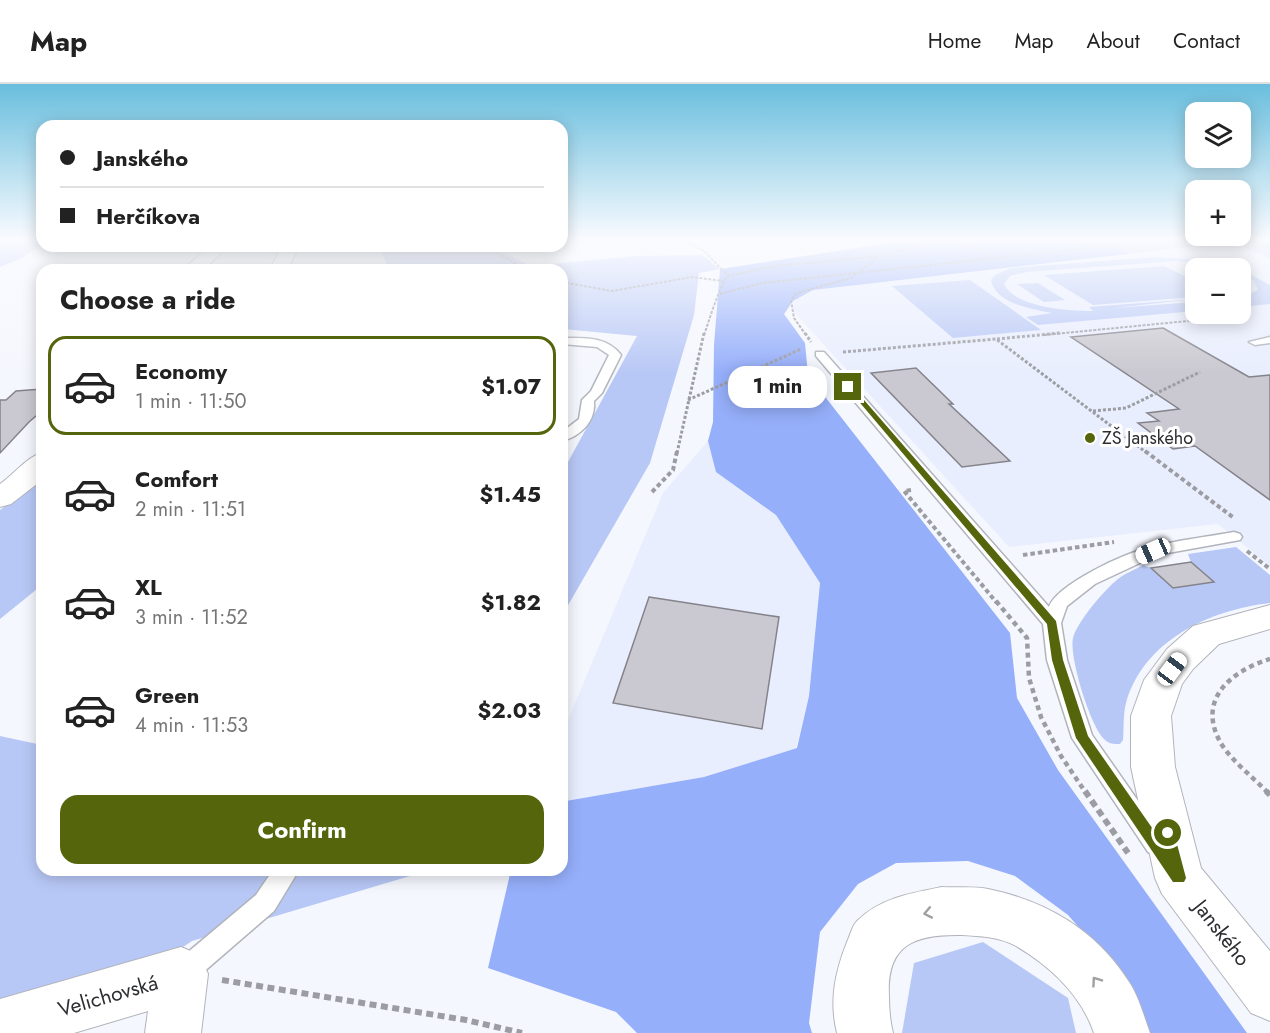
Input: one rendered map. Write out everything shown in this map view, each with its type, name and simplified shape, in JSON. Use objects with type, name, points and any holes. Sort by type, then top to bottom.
[{"type":"street","points":[[0,498],[29,477],[36,468]]},
{"type":"street","name":"Janského","points":[[1270,617],[1206,635],[1180,659],[1164,680],[1151,716],[1152,767],[1179,878],[1270,994]]},
{"type":"street","points":[[865,1033],[862,1022],[861,976],[874,940],[904,918],[942,911],[986,912],[1029,925],[1081,961],[1111,1003],[1122,1033]]},
{"type":"street","points":[[173,1033],[181,974]]},
{"type":"street","name":"Velichovská","points":[[0,1027],[181,974]]},
{"type":"lane","points":[[1255,342],[1270,340]]},
{"type":"lane","points":[[568,342],[608,346],[615,355],[596,393],[588,400],[589,407],[581,426],[578,431],[568,434]]},
{"type":"lane","points":[[820,354],[1052,623]]},
{"type":"lane","points":[[1179,878],[1082,738],[1058,660],[1052,623],[1059,603],[1089,580],[1153,551],[1240,536]]},
{"type":"lane","points":[[181,974],[265,903],[283,876]]},
{"type":"path","points":[[580,285],[612,291],[645,285]]},
{"type":"path","points":[[652,492],[673,470],[703,336],[722,285]]},
{"type":"path","points":[[720,294],[754,285]]},
{"type":"path","points":[[688,400],[813,344],[794,318],[791,300],[797,293],[821,285]]},
{"type":"path","points":[[820,354],[1185,321]]},
{"type":"path","points":[[996,339],[1092,411],[1240,536],[1270,569]]},
{"type":"path","points":[[1092,411],[1126,408],[1200,372]]},
{"type":"path","points":[[966,563],[1124,541]]},
{"type":"path","points":[[1270,659],[1251,663],[1228,679],[1215,696],[1214,726],[1222,744],[1270,795]]},
{"type":"path","points":[[181,974],[455,1018],[522,1033]]},
{"type":"shaded area","points":[[568,285],[698,285],[694,315],[650,463],[568,605],[568,462],[637,336],[568,329]]},
{"type":"shaded area","points":[[719,285],[854,285],[813,290],[793,301],[784,314],[805,343],[808,375],[1010,633],[1017,698],[1058,770],[1247,1033],[1149,1033],[1111,964],[1068,915],[1015,876],[968,861],[896,863],[858,884],[820,932],[809,1023],[812,1033],[637,1033],[616,1012],[488,968],[510,876],[568,876],[568,801],[704,777],[797,748],[809,696],[820,583],[776,515],[716,472],[708,441],[713,422],[714,345]]},
{"type":"shaded area","name":"ZŠ Janského","points":[[855,285],[1185,285],[1185,324],[1251,324],[1251,285],[1270,285],[1270,566],[1218,524],[1009,547],[794,312],[793,301],[813,290]]},
{"type":"shaded area","points":[[978,285],[1041,330],[953,338],[892,286]]},
{"type":"shaded area","points":[[993,285],[1005,285],[1010,292],[1031,303],[1058,309],[1093,311],[1089,307],[1185,300],[1114,308],[1185,303],[1185,312],[1038,325],[1026,317],[1052,313],[1016,304],[1000,295]]},
{"type":"shaded area","points":[[1019,285],[1042,285],[1065,300],[1044,302]]},
{"type":"shaded area","points":[[1061,285],[1185,285],[1185,298],[1093,305]]},
{"type":"shaded area","points":[[1256,285],[1270,285],[1270,304],[1251,306],[1251,293],[1258,290]]},
{"type":"shaded area","points":[[708,441],[717,472],[776,515],[820,583],[809,696],[796,748],[704,777],[568,802],[568,720],[663,493]]},
{"type":"shaded area","points":[[36,483],[36,590],[0,619],[0,510]]},
{"type":"shaded area","points":[[1236,547],[1270,575],[1270,603],[1247,607],[1203,621],[1182,632],[1164,646],[1148,662],[1135,681],[1125,707],[1123,740],[1120,744],[1108,742],[1098,731],[1077,675],[1073,638],[1080,623],[1112,584],[1143,565],[1151,568],[1173,588],[1213,582],[1191,562],[1188,554]]},
{"type":"shaded area","points":[[0,736],[36,744],[36,876],[410,876],[192,941],[177,951],[0,1007]]},
{"type":"shaded area","points":[[983,942],[1068,998],[1076,1033],[902,1033],[914,963]]},
{"type":"building","points":[[1163,328],[1249,377],[1270,375],[1270,500],[1195,446],[1173,449],[1138,423],[1159,421],[1147,413],[1179,409],[1071,337]]},
{"type":"building","points":[[916,368],[953,404],[949,404],[1010,461],[962,467],[871,373]]},
{"type":"building","points":[[36,389],[36,416],[0,453],[0,400],[6,400],[16,391]]},
{"type":"building","points":[[1191,562],[1214,582],[1173,588],[1151,568]]},
{"type":"building","points":[[649,597],[779,617],[762,729],[613,703]]},
{"type":"place","name":"ZŠ Janského","points":[[1090,438]]},
{"type":"route","points":[[848,387],[938,494],[1052,623],[1058,660],[1082,738],[1179,878],[1168,833]]}]
